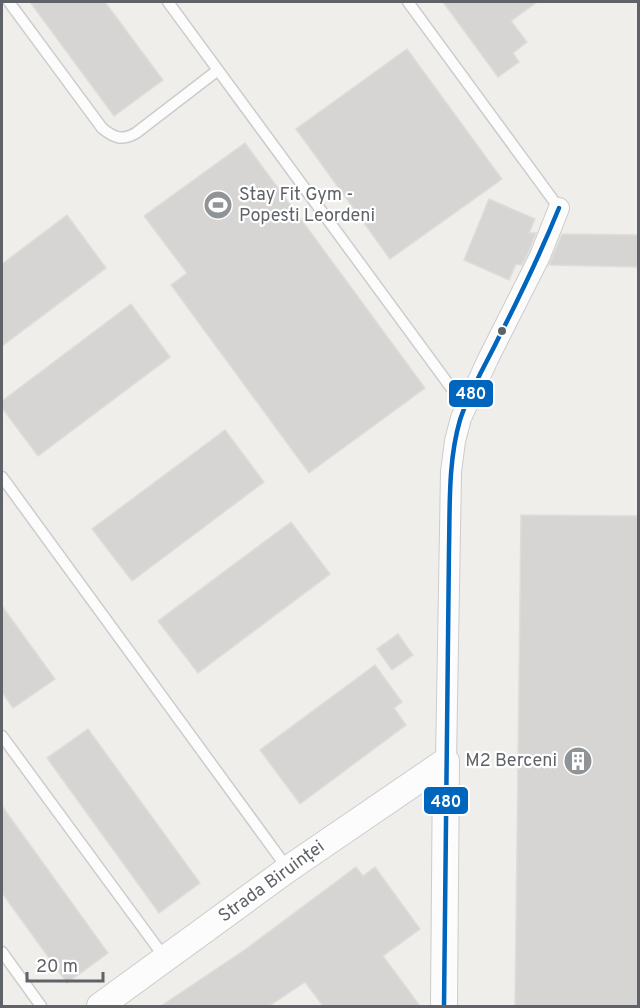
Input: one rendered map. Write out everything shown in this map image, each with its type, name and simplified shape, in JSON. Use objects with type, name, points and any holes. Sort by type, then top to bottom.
[{"type":"street","points":[[444,1006],[451,472],[454,441],[488,358],[540,255],[559,208]]},
{"type":"street","name":"Strada Biruinței","points":[[100,1006],[288,869],[446,761]]},
{"type":"lane","points":[[9,2],[102,128],[118,137],[127,138],[136,133],[218,70]]},
{"type":"lane","points":[[168,2],[466,408]]},
{"type":"lane","points":[[408,2],[559,208]]},
{"type":"lane","points":[[2,477],[288,869]]},
{"type":"lane","points":[[2,736],[166,959]]},
{"type":"lane","points":[[2,952],[40,1006]]},
{"type":"building","points":[[30,2],[105,2],[163,80],[114,116]]},
{"type":"building","points":[[443,2],[537,2],[511,21],[527,42],[513,53],[519,62],[498,77]]},
{"type":"building","points":[[407,49],[502,179],[390,259],[296,129]]},
{"type":"building","points":[[245,143],[425,388],[309,473],[171,285],[187,273],[144,216]]},
{"type":"building","points":[[489,199],[535,219],[529,233],[536,233],[529,251],[522,265],[516,264],[509,280],[464,260]]},
{"type":"building","points":[[67,215],[106,268],[2,346],[2,264]]},
{"type":"building","points":[[562,234],[639,235],[639,267],[549,265]]},
{"type":"building","points":[[131,304],[170,357],[38,456],[2,408],[2,401]]},
{"type":"building","points":[[225,430],[264,482],[132,581],[92,529]]},
{"type":"building","name":"M2 Berceni","points":[[521,515],[639,516],[639,1006],[515,1006]]},
{"type":"building","points":[[291,522],[330,574],[198,673],[158,621]]},
{"type":"building","points":[[2,606],[55,679],[13,708],[2,692]]},
{"type":"building","points":[[398,634],[413,655],[392,670],[377,649]]},
{"type":"building","points":[[375,665],[402,702],[394,708],[406,725],[300,804],[260,750]]},
{"type":"building","points":[[88,729],[200,883],[159,913],[47,758]]},
{"type":"building","points":[[2,806],[108,953],[67,983],[2,893]]},
{"type":"building","points":[[356,867],[363,876],[375,867],[420,929],[383,956],[420,1006],[323,1006],[305,982],[269,1006],[161,1006],[246,949]]},
{"type":"transit line","name":"480","points":[[444,1006],[449,516],[453,451],[460,420],[468,399],[523,289],[559,208]]},
{"type":"place","name":"Stay Fit Gym - Popesti Leordeni","points":[[218,205]]},
{"type":"place","name":"M2 Berceni","points":[[578,761]]}]
